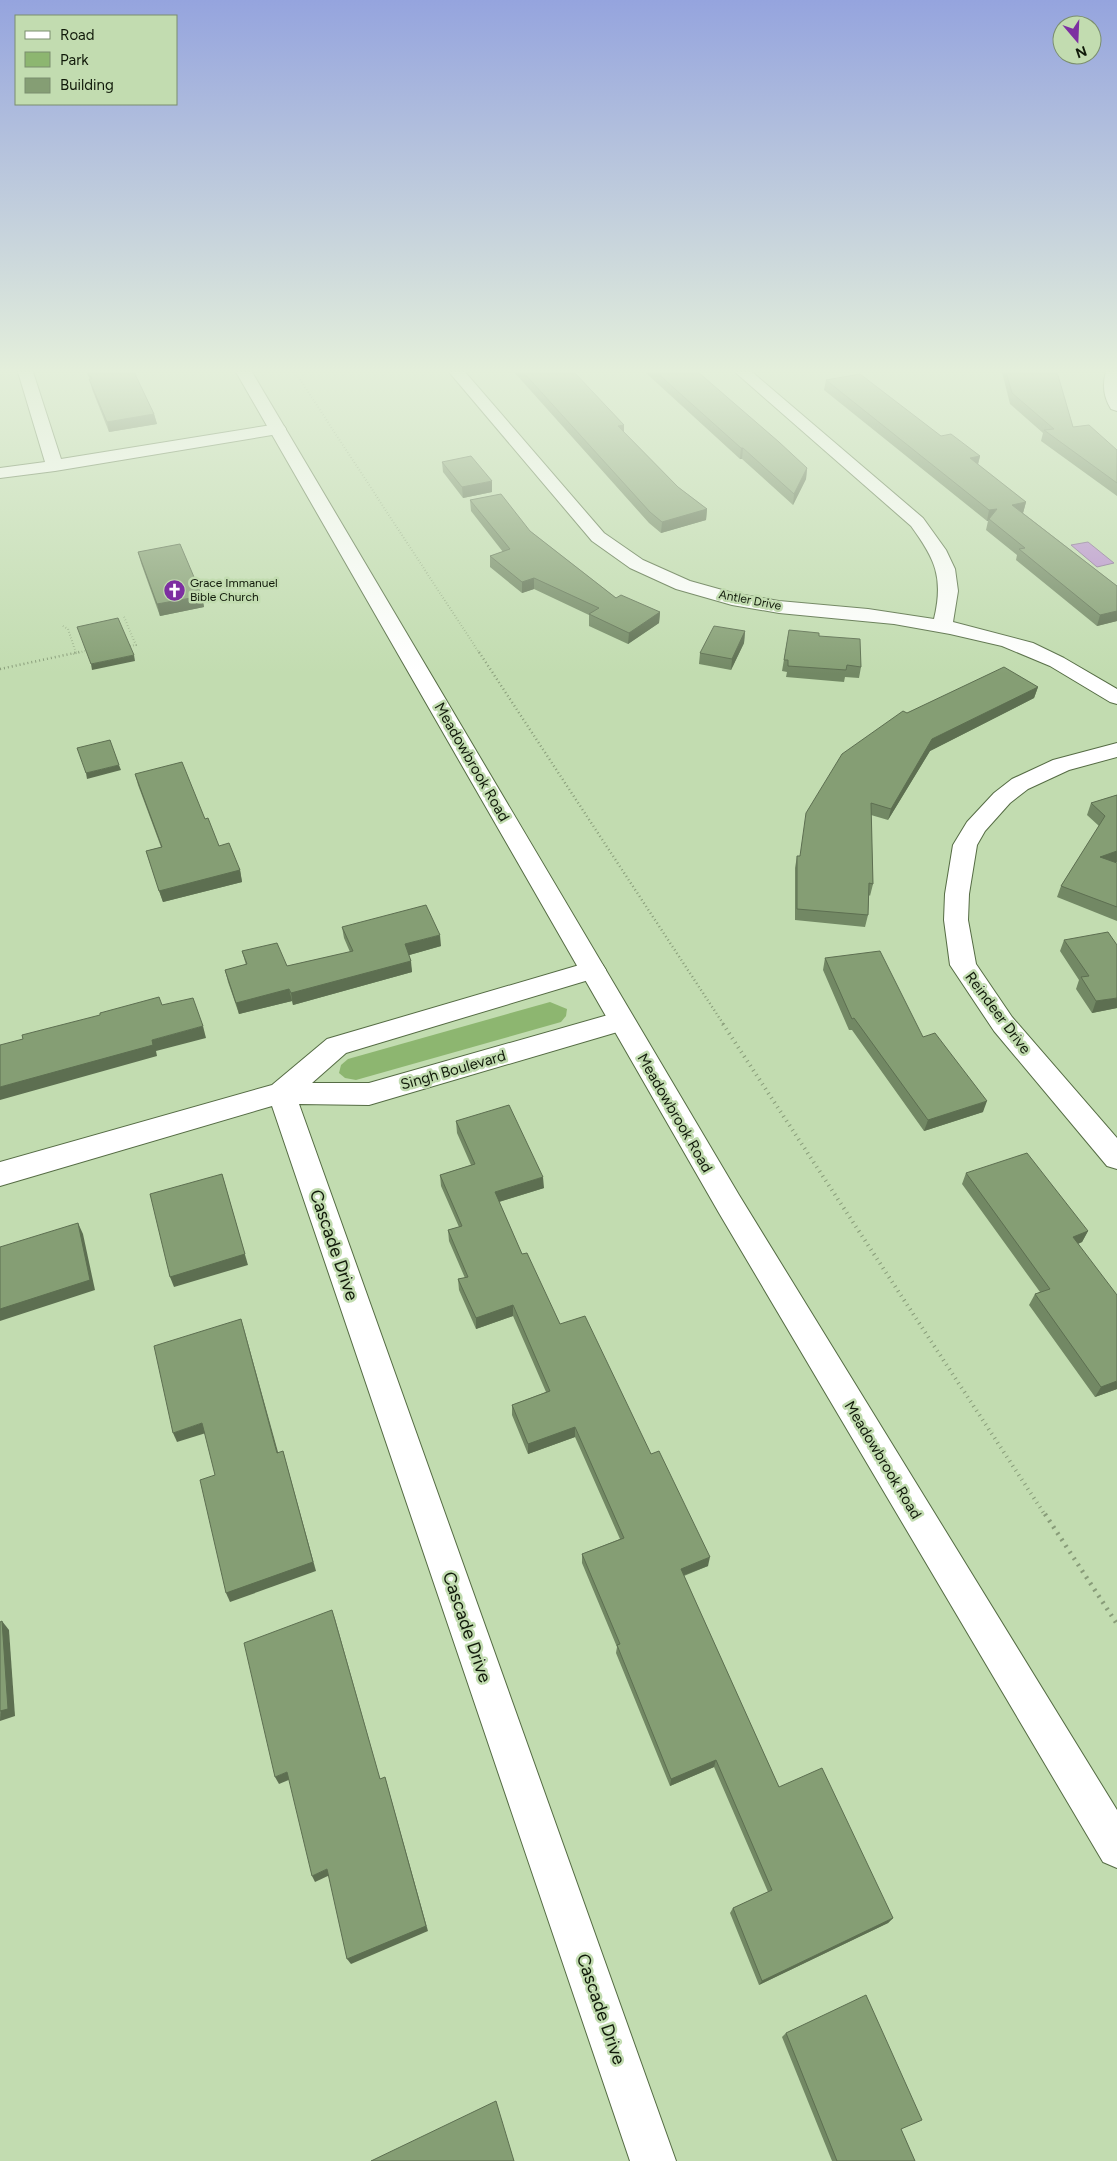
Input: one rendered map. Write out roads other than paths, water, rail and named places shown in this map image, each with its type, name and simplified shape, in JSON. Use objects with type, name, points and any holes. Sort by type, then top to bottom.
[{"type":"street","name":"Meadowbrook Road","points":[[304,473],[729,1204],[1117,1848]]},
{"type":"street","name":"Antler Drive","points":[[544,473],[598,536],[620,554],[633,562],[687,586],[736,599],[777,607],[880,616],[993,637],[1027,648],[1072,669],[1117,698]]},
{"type":"street","points":[[860,473],[917,522],[933,544],[946,569],[948,603],[942,628]]},
{"type":"street","name":"Reindeer Drive","points":[[1117,750],[1060,765],[1020,784],[1002,798],[975,827],[965,845],[956,894],[956,920],[963,965],[1003,1024],[1117,1158]]},
{"type":"street","name":"Singh Boulevard","points":[[281,1093],[337,1046],[593,970]]},
{"type":"street","name":"Singh Boulevard","points":[[0,1174],[281,1093],[369,1094],[622,1020]]},
{"type":"street","name":"Cascade Drive","points":[[281,1093],[653,2161]]},
{"type":"place","name":"Grace Immanuel Bible Church","points":[[174,590]]}]
